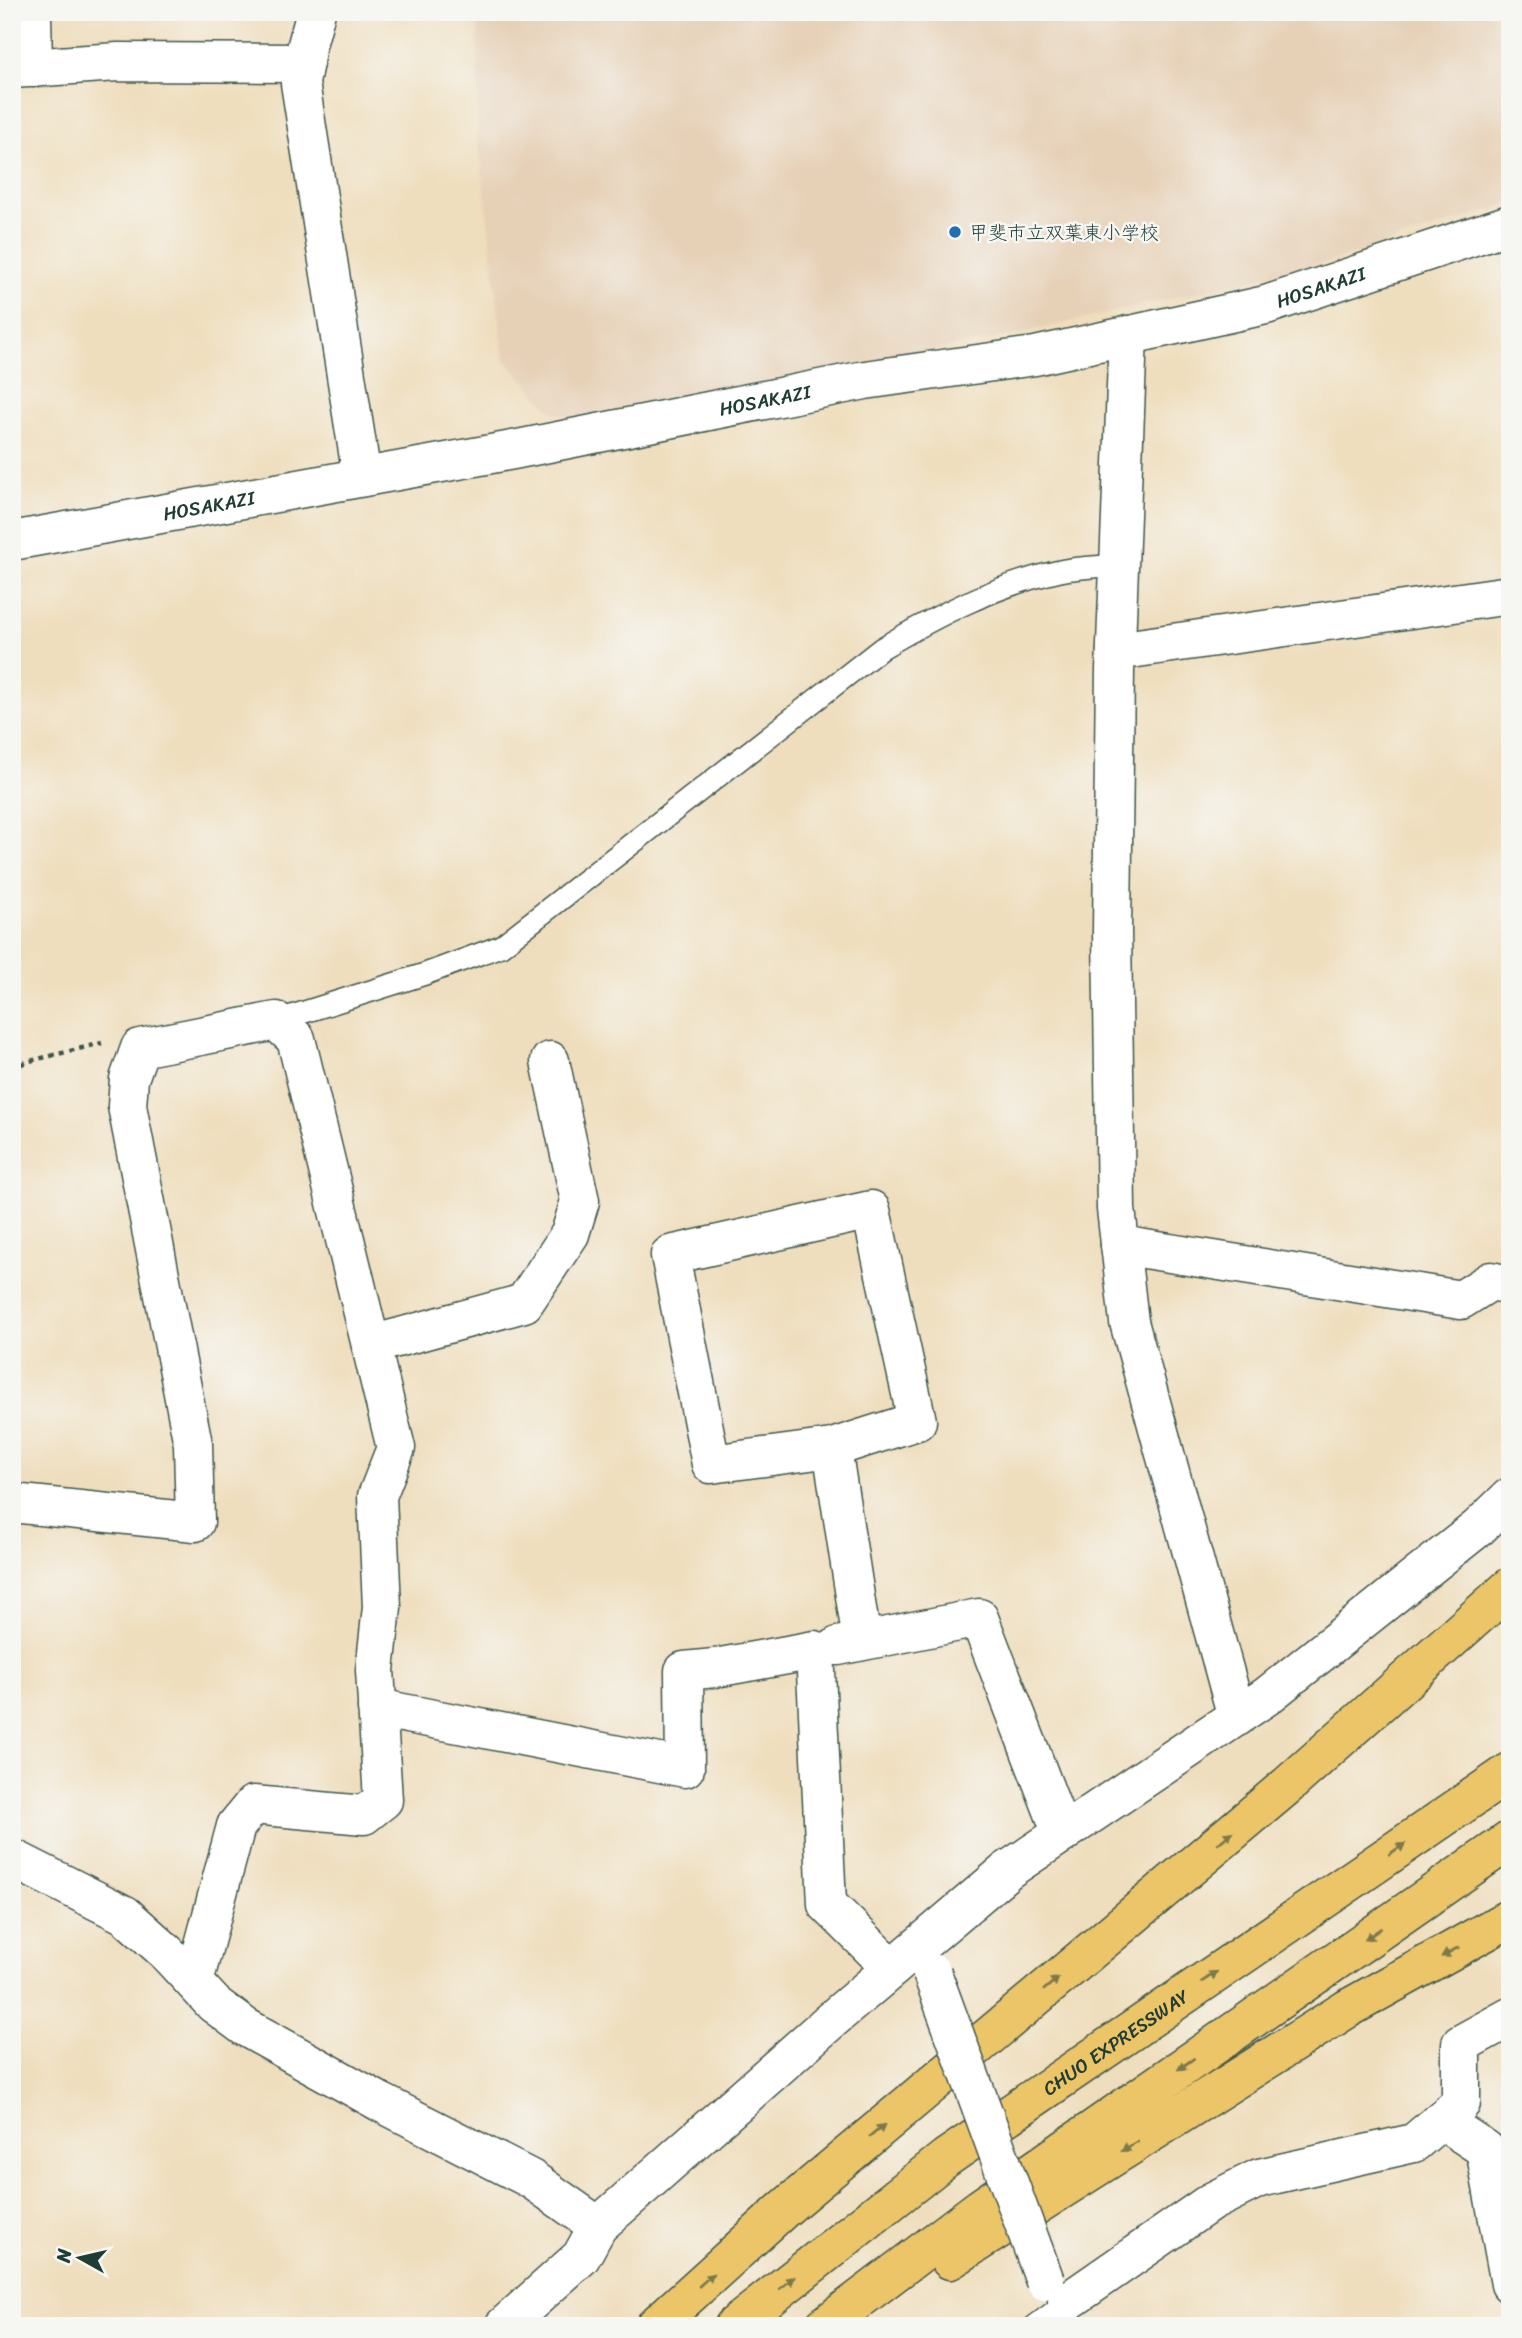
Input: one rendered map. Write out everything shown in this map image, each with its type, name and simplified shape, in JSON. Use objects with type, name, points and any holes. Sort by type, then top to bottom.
[{"type":"highway","points":[[655,2326],[785,2208],[1288,1785],[1510,1587]]},
{"type":"highway","name":"CHUO EXPRESSWAY","points":[[734,2326],[946,2158],[1510,1772]]},
{"type":"highway","points":[[824,2326],[980,2208],[1510,1840]]},
{"type":"highway","points":[[845,2326],[1347,2010],[1510,1918]]},
{"type":"street","points":[[32,12],[23,69],[118,62],[304,63]]},
{"type":"street","points":[[316,12],[300,83],[362,477]]},
{"type":"street","name":"HOSAKAZI","points":[[12,541],[865,380],[1035,356],[1266,305],[1510,224]]},
{"type":"street","points":[[1128,335],[1116,651],[1112,931],[1116,1209],[1129,1322],[1237,1717]]},
{"type":"street","points":[[1116,651],[1510,595]]},
{"type":"street","points":[[12,1503],[195,1522],[193,1444],[127,1106],[129,1079],[140,1048],[276,1021],[296,1040],[396,1448],[377,1496],[382,1607],[375,1670],[383,1800],[365,1815],[253,1805],[236,1826],[194,1982]]},
{"type":"street","points":[[371,1345],[524,1303],[570,1234],[580,1201],[550,1061]]},
{"type":"street","points":[[871,1210],[917,1421],[832,1448],[710,1464],[670,1255],[871,1210]]},
{"type":"street","points":[[1119,1245],[1461,1300],[1491,1281],[1510,1285]]},
{"type":"street","points":[[832,1448],[862,1641]]},
{"type":"street","points":[[504,2326],[580,2257],[598,2226],[892,1968],[927,1958],[1008,1870],[1267,1696],[1469,1535],[1504,1502],[1510,1465]]},
{"type":"street","points":[[377,1708],[685,1768],[684,1671],[715,1668],[979,1618],[1062,1834]]},
{"type":"street","points":[[815,1650],[827,1904],[892,1968]]},
{"type":"street","points":[[12,1858],[125,1915],[165,1951],[214,2004],[245,2027],[380,2102],[531,2179],[598,2226]]},
{"type":"street","points":[[927,1958],[1058,2303],[1212,2202],[1259,2178],[1414,2143],[1461,2103],[1461,2044],[1510,2018]]},
{"type":"street","points":[[1441,2120],[1485,2148],[1510,2284]]},
{"type":"lane","points":[[276,1021],[425,974],[501,946],[882,648],[941,614],[996,590],[1061,570],[1119,565]]},
{"type":"lane","points":[[1035,2326],[1058,2303]]},
{"type":"path","points":[[12,1068],[26,1062],[112,1041],[140,1048]]},
{"type":"shaded area","name":"甲斐市立双葉東小学校","points":[[478,12],[1510,12],[1510,204],[1332,261],[1010,336],[573,419],[552,411],[504,359],[478,134]]},
{"type":"place","name":"甲斐市立双葉東小学校","points":[[955,232]]}]
